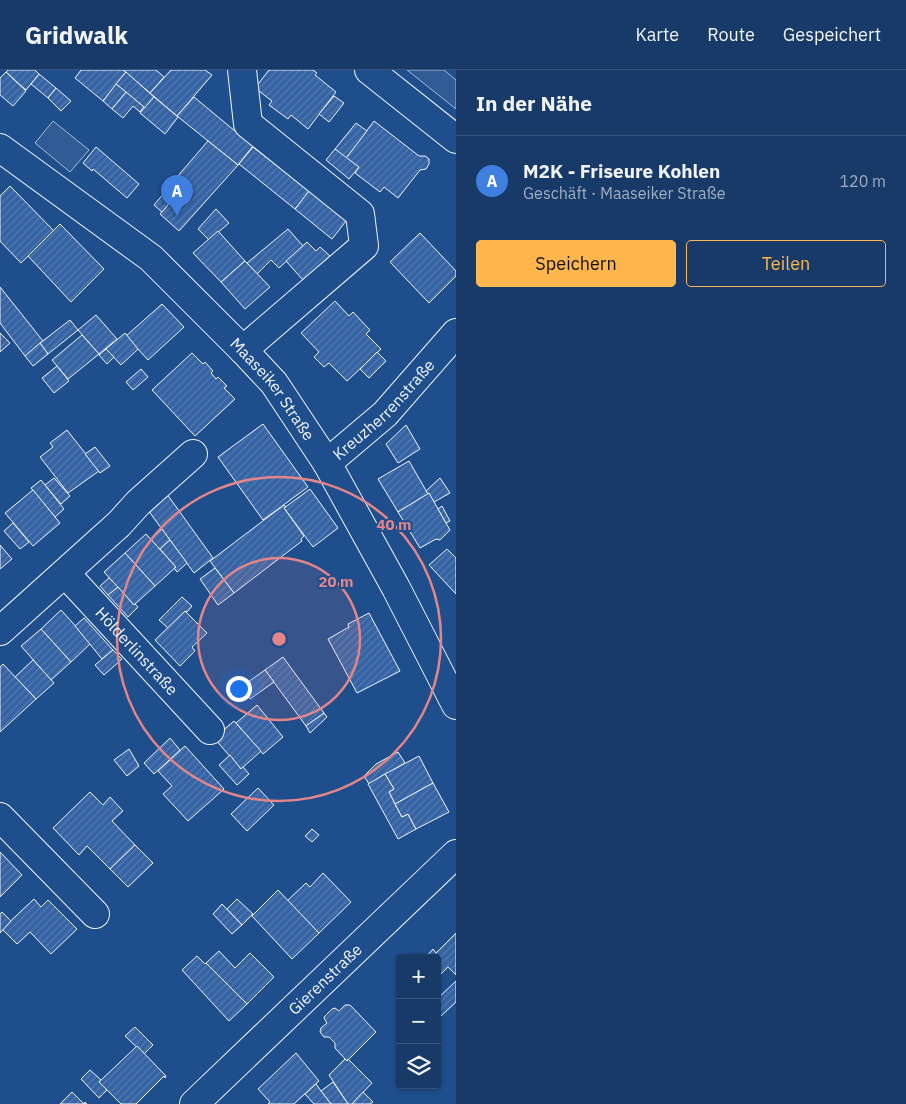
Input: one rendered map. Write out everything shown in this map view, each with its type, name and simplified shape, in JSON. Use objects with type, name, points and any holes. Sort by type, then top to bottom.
[{"type":"street","points":[[242,70],[248,124],[360,214],[364,246],[243,350]]},
{"type":"street","points":[[369,70],[456,139]]},
{"type":"street","name":"Maaseiker Straße","points":[[0,148],[151,258],[274,383],[328,463],[456,704]]},
{"type":"street","name":"Kreuzherrenstraße","points":[[328,463],[385,414],[456,333]]},
{"type":"street","points":[[0,631],[119,524],[138,503],[193,454]]},
{"type":"street","name":"Hölderlinstraße","points":[[64,572],[210,730]]},
{"type":"street","points":[[0,816],[95,914]]},
{"type":"street","name":"Gierenstraße","points":[[194,1104],[456,854]]},
{"type":"shaded area","points":[[407,70],[444,70],[456,80],[456,109]]},
{"type":"shaded area","points":[[53,121],[89,150],[70,172],[35,143]]},
{"type":"building","points":[[8,70],[35,70],[39,74],[26,90],[6,72]]},
{"type":"building","points":[[81,70],[123,70],[126,72],[103,101],[75,78]]},
{"type":"building","points":[[123,70],[156,70],[164,77],[150,93]]},
{"type":"building","points":[[171,70],[205,70],[212,75],[177,116],[150,93]]},
{"type":"building","points":[[269,70],[313,70],[317,73],[315,75],[336,92],[308,129],[291,115],[288,119],[269,105],[272,101],[255,88]]},
{"type":"building","points":[[6,72],[26,91],[13,106],[0,95],[0,78]]},
{"type":"building","points":[[126,72],[154,97],[145,108],[116,84]]},
{"type":"building","points":[[39,74],[56,88],[48,98],[31,84]]},
{"type":"building","points":[[116,84],[126,92],[112,109],[103,101]]},
{"type":"building","points":[[56,88],[71,101],[61,111],[48,98]]},
{"type":"building","points":[[126,92],[144,107],[140,112],[133,106],[123,118],[112,109]]},
{"type":"building","points":[[334,96],[344,103],[329,122],[319,114]]},
{"type":"building","points":[[154,97],[178,117],[165,134],[140,113]]},
{"type":"building","points":[[194,97],[253,146],[238,165],[177,116]]},
{"type":"building","points":[[374,121],[419,156],[425,156],[429,159],[426,169],[420,170],[398,198],[384,187],[380,192],[355,173],[359,167],[346,158]]},
{"type":"building","points":[[356,123],[367,131],[346,158],[335,149]]},
{"type":"building","points":[[208,141],[238,165],[179,231],[160,214],[178,193],[170,185]]},
{"type":"building","points":[[96,147],[139,184],[127,198],[93,169],[92,171],[83,163]]},
{"type":"building","points":[[253,147],[309,191],[295,209],[239,164]]},
{"type":"building","points":[[335,149],[359,167],[349,179],[326,160]]},
{"type":"building","points":[[10,186],[54,231],[21,263],[0,241],[0,196]]},
{"type":"building","points":[[170,186],[178,193],[162,212],[154,205]]},
{"type":"building","points":[[309,191],[346,221],[332,239],[295,209]]},
{"type":"building","points":[[216,209],[229,223],[209,240],[198,229]]},
{"type":"building","points":[[60,224],[104,269],[71,302],[28,256]]},
{"type":"building","points":[[288,229],[303,246],[279,268],[271,260],[257,274],[247,263]]},
{"type":"building","points":[[218,231],[245,261],[221,282],[193,253]]},
{"type":"building","points":[[420,233],[456,271],[456,276],[429,303],[390,262]]},
{"type":"building","points":[[307,242],[316,251],[320,247],[330,256],[303,280],[286,261]]},
{"type":"building","points":[[245,261],[270,287],[245,309],[221,282]]},
{"type":"building","points":[[0,287],[43,341],[25,356],[0,323]]},
{"type":"building","points":[[335,301],[349,316],[353,312],[370,330],[366,334],[381,349],[347,381],[329,363],[324,367],[314,357],[319,352],[301,333]]},
{"type":"building","points":[[162,304],[184,327],[148,360],[126,336]]},
{"type":"building","points":[[96,315],[117,339],[99,354],[78,330]]},
{"type":"building","points":[[70,320],[78,330],[48,354],[40,343]]},
{"type":"building","points":[[0,333],[10,343],[0,352]]},
{"type":"building","points":[[125,333],[138,349],[121,365],[106,349]]},
{"type":"building","points":[[82,335],[99,354],[68,379],[52,360]]},
{"type":"building","points":[[40,343],[48,354],[33,366],[25,356]]},
{"type":"building","points":[[106,349],[114,357],[107,364],[99,355]]},
{"type":"building","points":[[377,352],[386,361],[369,378],[360,369]]},
{"type":"building","points":[[192,353],[203,364],[205,362],[213,371],[211,373],[216,379],[218,377],[227,386],[224,388],[235,399],[195,436],[152,390]]},
{"type":"building","points":[[57,366],[69,381],[54,393],[42,378]]},
{"type":"building","points":[[141,369],[148,377],[133,390],[126,382]]},
{"type":"building","points":[[263,424],[308,487],[263,520],[218,457]]},
{"type":"building","points":[[406,425],[420,449],[398,463],[386,444]]},
{"type":"building","points":[[67,430],[99,471],[68,493],[40,457],[53,447],[50,443]]},
{"type":"building","points":[[95,447],[110,466],[100,473],[85,454]]},
{"type":"building","points":[[409,461],[428,494],[398,512],[378,479]]},
{"type":"building","points":[[54,478],[70,496],[61,504],[45,485]]},
{"type":"building","points":[[440,478],[450,493],[434,502],[426,491]]},
{"type":"building","points":[[41,480],[64,509],[55,517],[31,488]]},
{"type":"building","points":[[310,489],[338,528],[313,547],[284,508]]},
{"type":"building","points":[[33,490],[60,523],[33,546],[5,513]]},
{"type":"building","points":[[164,490],[213,558],[194,573],[145,506]]},
{"type":"building","points":[[429,493],[450,530],[440,540],[436,539],[420,548],[398,512]]},
{"type":"building","points":[[284,505],[286,507],[284,508],[304,536],[301,539],[302,541],[234,593],[210,561]]},
{"type":"building","points":[[442,506],[450,521],[446,523],[438,509]]},
{"type":"building","points":[[13,523],[29,542],[20,549],[4,531]]},
{"type":"building","points":[[162,529],[170,540],[160,549],[151,540]]},
{"type":"building","points":[[146,534],[176,567],[155,586],[125,553]]},
{"type":"building","points":[[170,540],[187,563],[177,572],[174,568],[176,567],[160,549]]},
{"type":"building","points":[[0,545],[12,559],[0,569]]},
{"type":"building","points":[[447,549],[456,558],[456,594],[429,565]]},
{"type":"building","points":[[125,553],[155,586],[134,605],[104,572]]},
{"type":"building","points":[[215,568],[234,593],[218,605],[200,579]]},
{"type":"building","points":[[109,578],[118,587],[108,595],[100,586]]},
{"type":"building","points":[[118,587],[138,607],[128,617],[108,595]]},
{"type":"building","points":[[182,597],[192,606],[168,628],[159,620]]},
{"type":"building","points":[[61,610],[91,643],[71,662],[41,629]]},
{"type":"building","points":[[185,611],[207,633],[192,647],[195,651],[180,666],[155,640]]},
{"type":"building","points":[[369,613],[400,671],[357,693],[328,639],[349,627],[348,624]]},
{"type":"building","points":[[84,618],[113,650],[102,659],[75,626]]},
{"type":"building","points":[[41,629],[71,662],[51,680],[21,646]]},
{"type":"building","points":[[113,650],[122,659],[104,675],[95,665]]},
{"type":"building","points":[[283,657],[324,713],[306,726],[265,670]]},
{"type":"building","points":[[33,660],[54,683],[36,699],[15,677]]},
{"type":"building","points":[[3,664],[36,699],[0,732],[0,667]]},
{"type":"building","points":[[265,670],[274,682],[250,699],[241,687]]},
{"type":"building","points":[[257,705],[283,737],[263,754],[236,723]]},
{"type":"building","points":[[324,713],[327,717],[310,733],[306,726]]},
{"type":"building","points":[[234,721],[261,751],[241,769],[214,738]]},
{"type":"building","points":[[170,738],[180,750],[154,774],[144,763]]},
{"type":"building","points":[[185,746],[224,789],[188,821],[163,794],[172,786],[158,771]]},
{"type":"building","points":[[129,749],[139,766],[127,776],[114,760]]},
{"type":"building","points":[[398,752],[405,763],[369,784],[364,776],[376,764]]},
{"type":"building","points":[[230,755],[241,769],[243,767],[249,774],[237,785],[219,765]]},
{"type":"building","points":[[419,756],[433,783],[395,804],[389,792],[394,789],[385,774]]},
{"type":"building","points":[[385,774],[394,789],[389,792],[402,817],[408,814],[416,829],[398,839],[368,784]]},
{"type":"building","points":[[433,783],[449,812],[416,829],[408,814],[402,817],[395,804]]},
{"type":"building","points":[[258,788],[274,805],[247,831],[231,814]]},
{"type":"building","points":[[90,792],[103,805],[110,797],[123,811],[112,821],[135,845],[110,869],[87,846],[79,855],[53,828]]},
{"type":"building","points":[[312,829],[319,835],[312,842],[305,836]]},
{"type":"building","points":[[135,845],[153,863],[128,887],[110,869]]},
{"type":"building","points":[[0,852],[22,875],[0,897]]},
{"type":"building","points":[[323,873],[351,902],[319,933],[287,901],[306,883],[310,887]]},
{"type":"building","points":[[278,890],[319,933],[292,959],[252,916]]},
{"type":"building","points":[[34,899],[41,907],[48,900],[77,929],[51,954],[30,932],[17,944],[2,929]]},
{"type":"building","points":[[237,899],[253,914],[242,925],[227,909]]},
{"type":"building","points":[[222,904],[242,925],[232,934],[213,914]]},
{"type":"building","points":[[2,912],[11,921],[0,933],[0,914]]},
{"type":"building","points":[[456,933],[456,975],[448,967],[441,974],[441,954],[429,954],[433,949],[436,953]]},
{"type":"building","points":[[219,951],[235,968],[250,953],[274,977],[247,1004],[206,963]]},
{"type":"building","points":[[197,956],[247,1004],[229,1021],[182,970]]},
{"type":"building","points":[[456,981],[456,1002],[441,1016],[441,999],[441,995]]},
{"type":"building","points":[[345,1005],[350,1005],[376,1032],[347,1061],[335,1048],[335,1043],[329,1037],[324,1037],[320,1032],[321,1028],[327,1023],[324,1018],[325,1016],[332,1009],[335,1008],[339,1011]]},
{"type":"building","points":[[135,1027],[153,1045],[144,1054],[125,1036]]},
{"type":"building","points":[[137,1046],[166,1076],[136,1104],[121,1104],[99,1082]]},
{"type":"building","points":[[296,1053],[319,1081],[294,1104],[268,1104],[270,1102],[258,1089]]},
{"type":"building","points":[[345,1059],[347,1061],[348,1059],[372,1083],[352,1104],[348,1104],[329,1075]]},
{"type":"building","points":[[90,1070],[101,1080],[99,1082],[107,1090],[99,1098],[81,1079]]},
{"type":"building","points":[[333,1082],[348,1104],[331,1104],[321,1091]]},
{"type":"building","points":[[316,1084],[331,1104],[314,1104],[305,1094]]},
{"type":"building","points":[[72,1092],[84,1104],[60,1104]]},
{"type":"building","points":[[363,1092],[373,1102],[370,1104],[352,1104]]},
{"type":"place","name":"M2K - Friseure Kohlen","points":[[177,216]]}]
